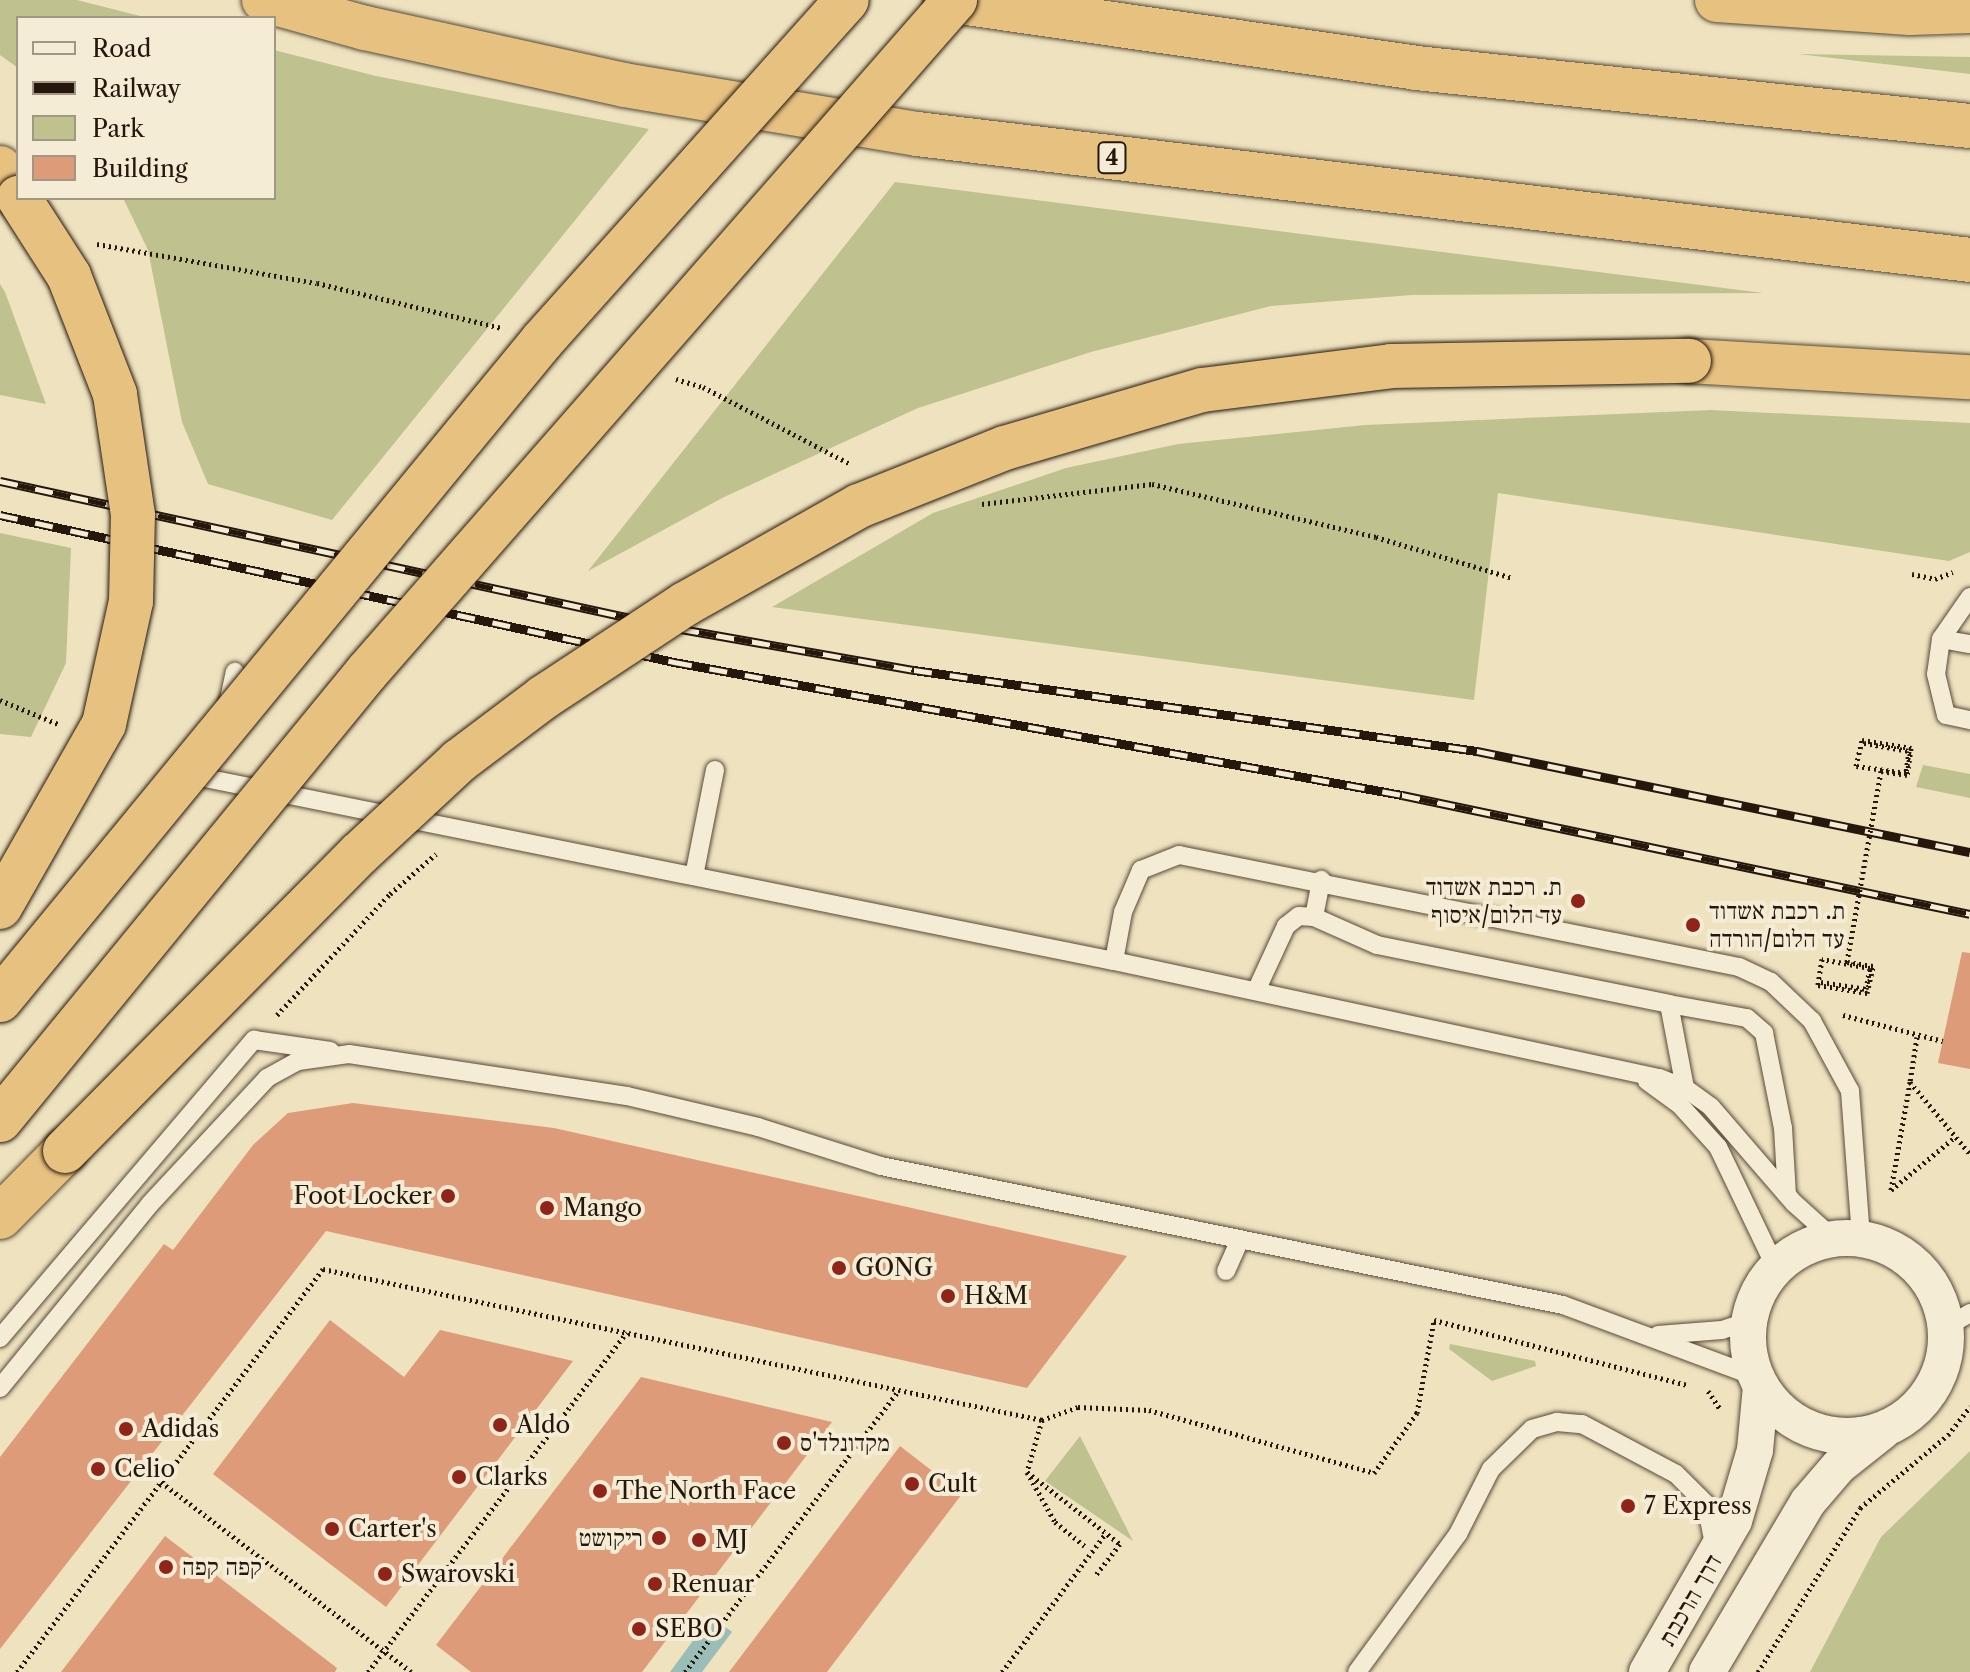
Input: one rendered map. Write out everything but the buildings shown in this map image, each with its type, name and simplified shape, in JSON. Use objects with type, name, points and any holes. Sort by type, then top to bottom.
[{"type":"highway","name":"4","points":[[264,0],[365,28],[624,85],[917,134],[1970,260]]},
{"type":"highway","points":[[0,1000],[542,341],[847,0]]},
{"type":"highway","points":[[946,0],[1416,68],[1970,126]]},
{"type":"highway","points":[[0,1120],[367,672],[955,0]]},
{"type":"highway","points":[[1717,0],[1910,13],[1970,11]]},
{"type":"highway","points":[[0,168],[16,192]]},
{"type":"highway","points":[[0,907],[104,724],[127,638],[132,590],[133,515],[115,394],[69,276],[21,200]]},
{"type":"highway","points":[[0,1217],[359,854],[459,761],[544,697],[685,604],[859,506],[1005,448],[1202,390],[1391,366],[1689,361],[1970,377]]},
{"type":"street","points":[[1707,1672],[1815,1492],[1887,1428],[1913,1411],[1933,1387],[1958,1320],[1940,1302],[1921,1270],[1897,1251],[1848,1238],[1802,1248],[1776,1268],[1759,1292],[1750,1321],[1759,1382],[1780,1409],[1817,1432],[1845,1436],[1887,1428]]},
{"type":"street","name":"דרך הרכבת","points":[[1647,1672],[1713,1563],[1748,1479],[1759,1382]]},
{"type":"lane","points":[[1970,597],[1941,639],[1936,674],[1946,715],[1970,720]]},
{"type":"lane","points":[[1941,639],[1970,644]]},
{"type":"lane","points":[[212,780],[235,672]]},
{"type":"lane","points":[[694,876],[715,770]]},
{"type":"lane","points":[[169,771],[1114,961],[1630,1072],[1685,1088],[1739,1136],[1787,1195],[1848,1238]]},
{"type":"lane","points":[[1114,961],[1130,888],[1141,870],[1158,859],[1205,858],[1739,967],[1792,1000],[1812,1021],[1850,1091],[1848,1238]]},
{"type":"lane","points":[[1314,917],[1321,880]]},
{"type":"lane","points":[[1256,991],[1286,926],[1299,916],[1314,917],[1377,945],[1747,1018],[1764,1033],[1779,1099],[1787,1195]]},
{"type":"lane","points":[[1669,1004],[1685,1088]]},
{"type":"lane","points":[[0,1338],[254,1040],[627,1096],[758,1127],[881,1166],[1239,1242],[1563,1305],[1646,1335],[1759,1382]]},
{"type":"lane","points":[[0,1388],[150,1204],[267,1078],[298,1061],[349,1054]]},
{"type":"lane","points":[[1630,1072],[1667,1095],[1707,1133],[1740,1184],[1776,1268]]},
{"type":"lane","points":[[1226,1271],[1239,1242]]},
{"type":"lane","points":[[1646,1335],[1709,1332],[1750,1321]]},
{"type":"lane","points":[[1357,1672],[1458,1534],[1491,1469],[1532,1429],[1557,1422],[1582,1424],[1610,1435],[1687,1482],[1712,1518],[1713,1563]]},
{"type":"path","points":[[80,245],[111,243],[317,283],[510,330]]},
{"type":"path","points":[[673,378],[703,387],[859,468]]},
{"type":"path","points":[[979,504],[1152,484],[1376,537],[1513,578]]},
{"type":"path","points":[[1912,574],[1935,579],[1958,570]]},
{"type":"path","points":[[1821,982],[1866,989],[1870,968],[1822,959],[1818,985],[1867,993],[1873,966],[1847,962],[1881,771],[1907,775],[1911,748],[1862,740],[1856,766],[1906,773],[1909,751],[1864,743]]},
{"type":"path","points":[[254,1040],[390,894],[464,830]]},
{"type":"path","points":[[1792,1000],[1917,1037],[1943,1041]]},
{"type":"path","points":[[1891,1190],[1917,1037]]},
{"type":"path","points":[[1910,1082],[1970,1154]]},
{"type":"path","points":[[1881,1189],[1891,1190],[1955,1137]]},
{"type":"path","points":[[17,1672],[323,1269],[1042,1420],[1078,1407],[1149,1410],[1374,1473],[1417,1413],[1434,1320],[1695,1385]]},
{"type":"path","points":[[368,1672],[627,1332]]},
{"type":"path","points":[[1704,1387],[1722,1414]]},
{"type":"path","points":[[685,1672],[899,1390]]},
{"type":"path","points":[[1758,1672],[1860,1508],[1948,1435],[1970,1407]]},
{"type":"path","points":[[1042,1420],[1027,1472],[1055,1522],[1085,1546]]},
{"type":"path","points":[[1027,1472],[1120,1544],[1096,1575]]},
{"type":"path","points":[[161,1482],[411,1672]]},
{"type":"path","points":[[1002,1672],[1106,1533]]},
{"type":"green space","points":[[0,0],[77,0],[140,16],[16,16],[16,67],[0,55]]},
{"type":"green space","points":[[276,51],[376,76],[649,129],[332,520],[208,484],[182,422],[148,250],[124,200],[276,200]]},
{"type":"green space","points":[[1798,54],[1970,57],[1970,74]]},
{"type":"green space","points":[[895,182],[1763,293],[1412,295],[1271,306],[1091,352],[918,408],[724,497],[588,571]]},
{"type":"green space","points":[[0,284],[5,292],[46,404],[0,395]]},
{"type":"green space","points":[[1711,410],[1970,423],[1970,552],[1949,561],[1498,493],[1474,700],[772,607],[933,513],[1066,468],[1178,444],[1365,425]]},
{"type":"green space","points":[[0,533],[71,548],[66,663],[31,737],[0,734]]},
{"type":"green space","points":[[1923,765],[1970,774],[1970,798],[1916,787]]},
{"type":"green space","points":[[1450,1344],[1535,1361],[1536,1366],[1492,1381],[1449,1349]]},
{"type":"green space","points":[[1080,1436],[1133,1541],[1045,1481]]},
{"type":"green space","points":[[1970,1451],[1970,1672],[1810,1672],[1881,1537]]},
{"type":"water","points":[[711,1616],[732,1632],[702,1672],[670,1672]]},
{"type":"railway","points":[[0,481],[681,629],[914,670],[1477,751],[1970,852]]},
{"type":"railway","points":[[0,515],[674,662],[1402,795],[1970,914]]},
{"type":"place","name":"ת. רכבת אשדוד עד הלום/איסוף","points":[[1578,901]]},
{"type":"place","name":"ת. רכבת אשדוד עד הלום/הורדה","points":[[1693,925]]},
{"type":"place","name":"Foot Locker","points":[[448,1196]]},
{"type":"place","name":"Mango","points":[[547,1208]]},
{"type":"place","name":"GONG","points":[[839,1268]]},
{"type":"place","name":"H&M","points":[[948,1296]]},
{"type":"place","name":"Aldo","points":[[500,1425]]},
{"type":"place","name":"Adidas","points":[[126,1429]]},
{"type":"place","name":"מקדונלד'ס","points":[[784,1443]]},
{"type":"place","name":"Celio","points":[[98,1469]]},
{"type":"place","name":"Clarks","points":[[459,1477]]},
{"type":"place","name":"Cult","points":[[912,1484]]},
{"type":"place","name":"The North Face","points":[[600,1491]]},
{"type":"place","name":"7 Express","points":[[1628,1506]]},
{"type":"place","name":"Carter's","points":[[332,1529]]},
{"type":"place","name":"ריקושט","points":[[659,1538]]},
{"type":"place","name":"MJ","points":[[699,1540]]},
{"type":"place","name":"קפה קפה","points":[[166,1567]]},
{"type":"place","name":"Swarovski","points":[[385,1574]]},
{"type":"place","name":"Renuar","points":[[655,1584]]},
{"type":"place","name":"SEBO","points":[[639,1629]]}]
